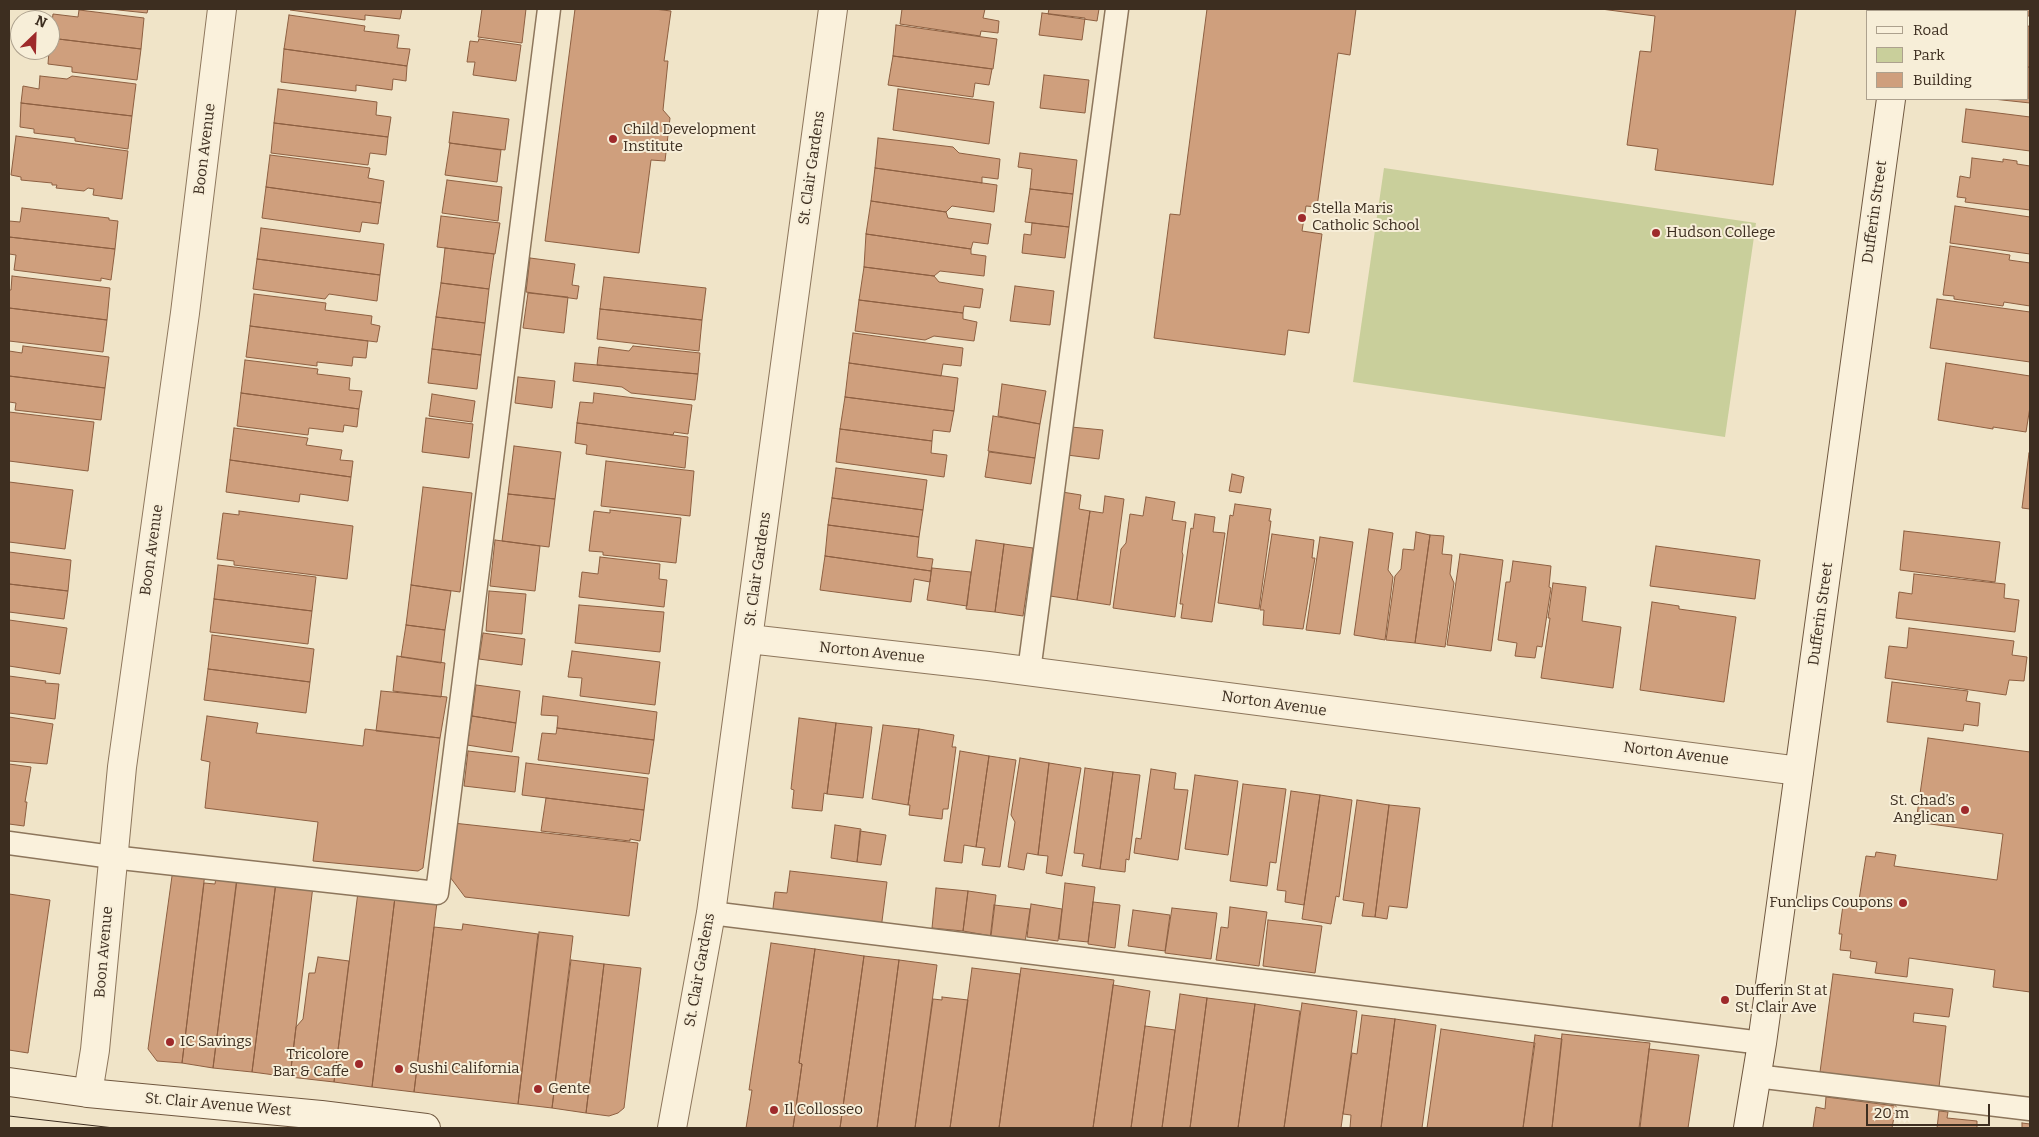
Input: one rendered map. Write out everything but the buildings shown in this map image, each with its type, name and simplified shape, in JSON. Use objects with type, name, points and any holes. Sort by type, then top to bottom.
[{"type":"street","name":"Boon Avenue","points":[[88,1093],[95,1050],[122,768],[185,313],[222,9]]},
{"type":"street","name":"St. Clair Gardens","points":[[672,1128],[711,913],[833,9]]},
{"type":"street","name":"Dufferin Street","points":[[1748,1128],[1762,1043],[1891,100]]},
{"type":"street","name":"Norton Avenue","points":[[749,639],[1029,672],[1799,771]]},
{"type":"street","name":"St. Clair Avenue West","points":[[9,1082],[88,1093],[321,1115],[372,1125],[426,1128]]},
{"type":"lane","points":[[9,843],[112,857],[437,893],[549,9]]},
{"type":"lane","points":[[1029,672],[1117,9]]},
{"type":"lane","points":[[711,913],[1762,1043]]},
{"type":"lane","points":[[1756,1076],[2030,1109]]},
{"type":"green space","points":[[1384,168],[1756,223],[1725,437],[1353,382]]},
{"type":"tram line","points":[[9,1116],[114,1128]]},
{"type":"place","name":"Child Development Institute","points":[[613,139]]},
{"type":"place","name":"Stella Maris Catholic School","points":[[1302,218]]},
{"type":"place","name":"Hudson College","points":[[1656,233]]},
{"type":"place","name":"St. Chad’s Anglican","points":[[1965,810]]},
{"type":"place","name":"Funclips Coupons","points":[[1903,903]]},
{"type":"place","name":"Dufferin St at St. Clair Ave","points":[[1725,1000]]},
{"type":"place","name":"IC Savings","points":[[170,1042]]},
{"type":"place","name":"Tricolore Bar & Caffe","points":[[359,1064]]},
{"type":"place","name":"Sushi California","points":[[399,1069]]},
{"type":"place","name":"Gente","points":[[538,1089]]},
{"type":"place","name":"Il Collosseo","points":[[774,1110]]}]
